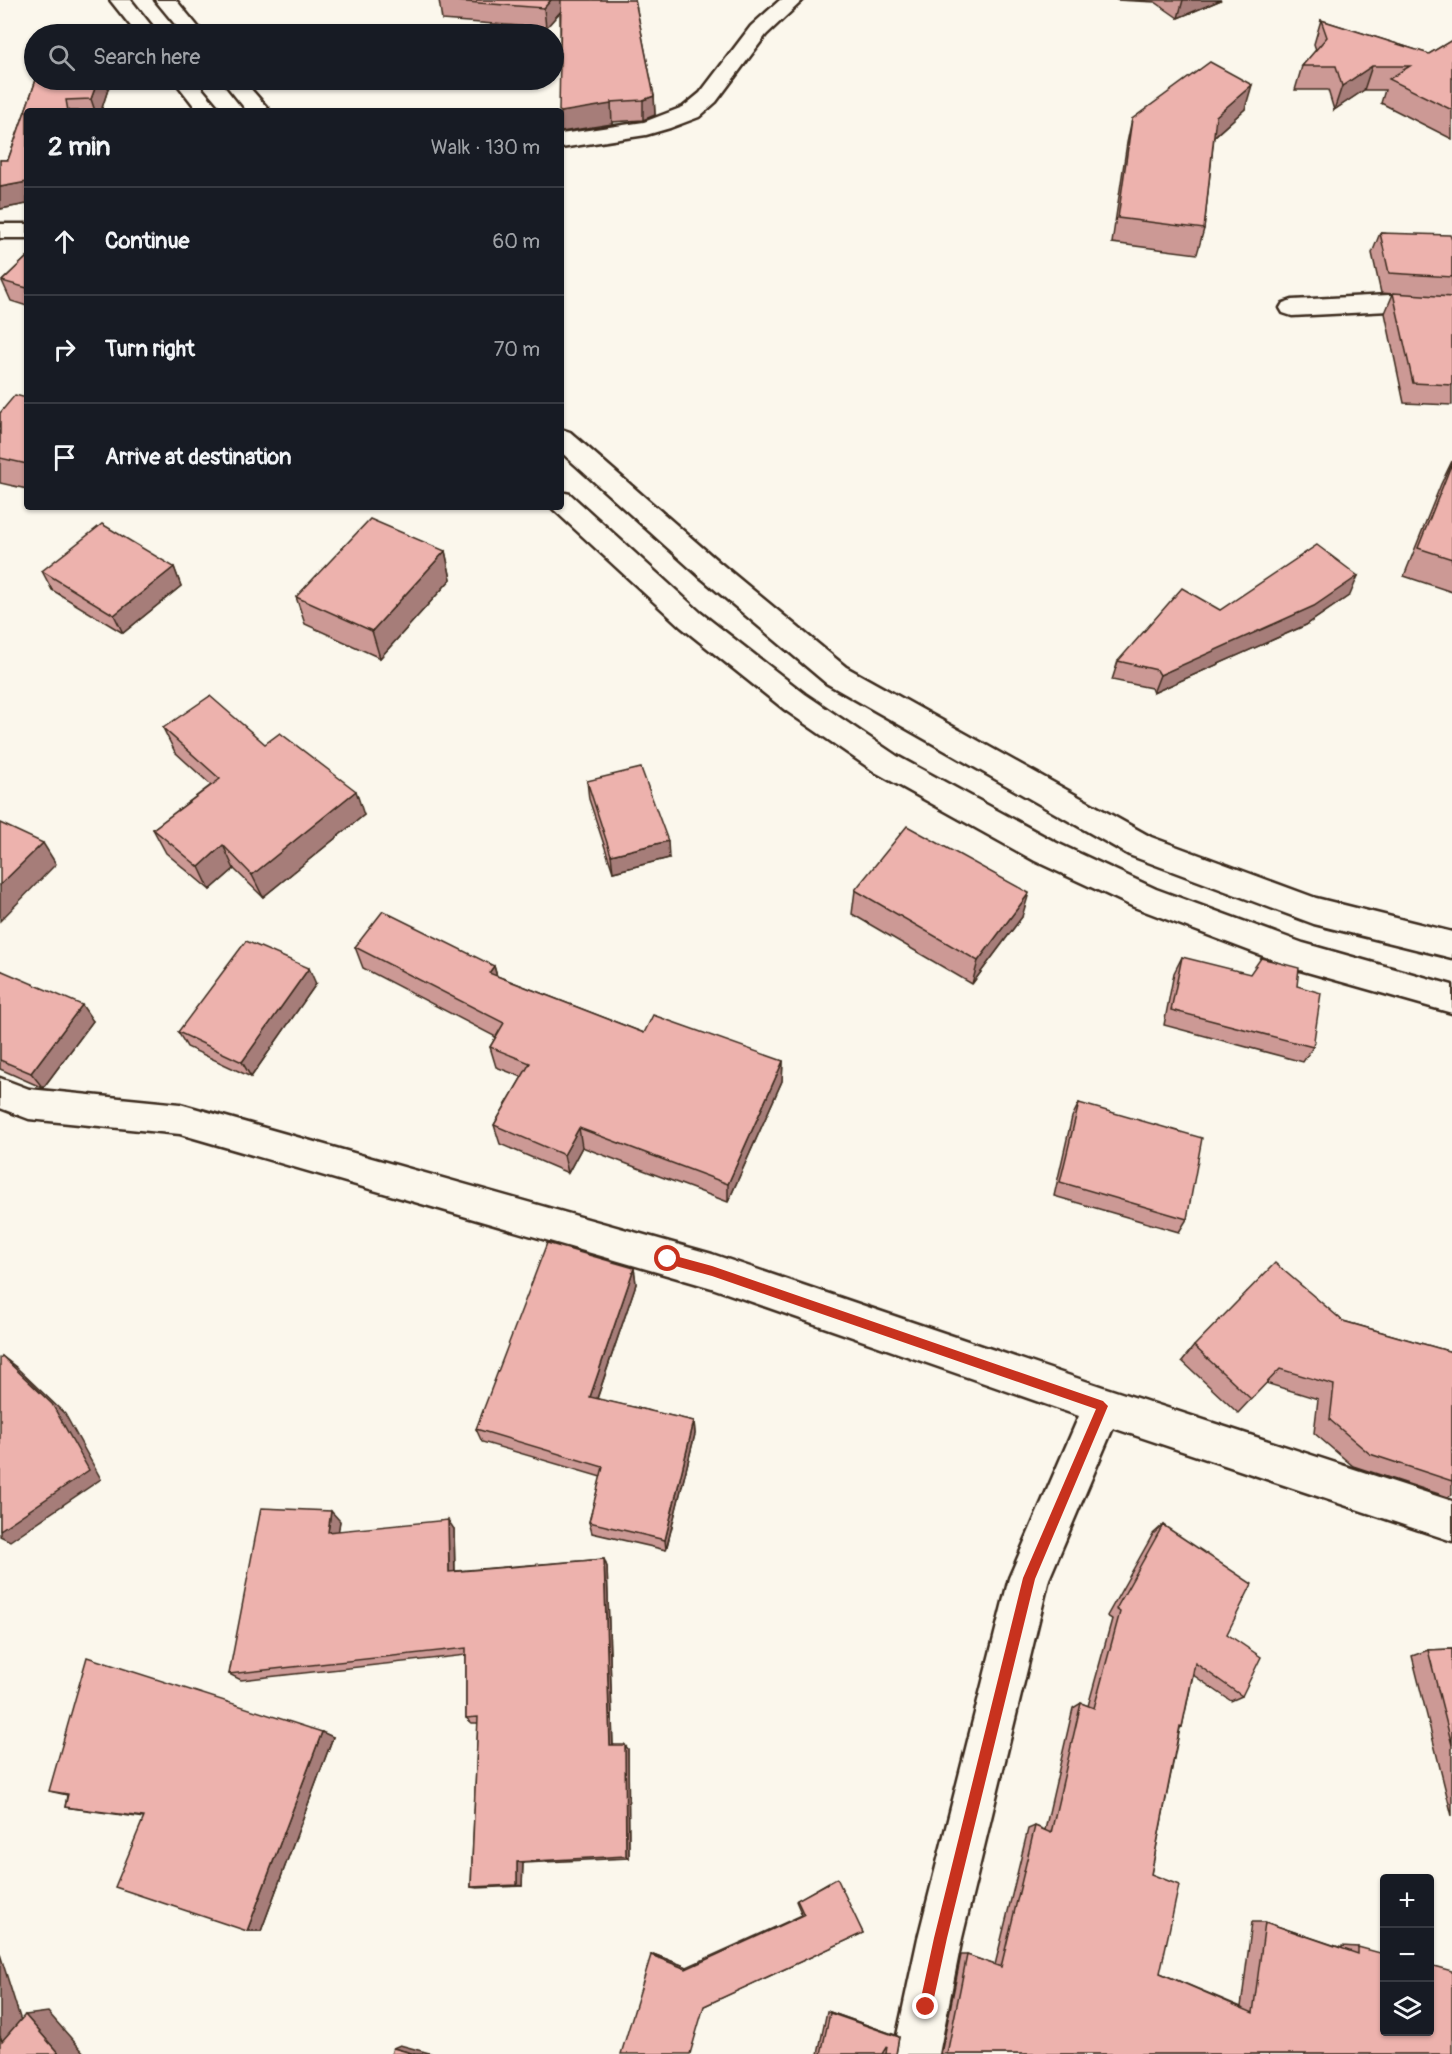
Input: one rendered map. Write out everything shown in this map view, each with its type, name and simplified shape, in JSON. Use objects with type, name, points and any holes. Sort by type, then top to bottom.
[{"type":"street","points":[[120,0],[140,24]]},
{"type":"street","points":[[165,0],[185,24]]},
{"type":"street","points":[[564,141],[601,136],[670,122],[693,111],[709,96],[741,52],[774,13],[793,0]]},
{"type":"street","points":[[192,90],[207,108]]},
{"type":"street","points":[[241,90],[256,108]]},
{"type":"street","points":[[0,231],[24,231]]},
{"type":"street","points":[[1292,308],[1389,303],[1452,308]]},
{"type":"street","points":[[564,441],[709,570],[836,675],[1140,846],[1314,910],[1452,945]]},
{"type":"street","points":[[564,504],[691,620],[795,702],[886,764],[1046,852],[1145,898],[1300,956],[1452,999]]},
{"type":"street","points":[[10,1105],[180,1119],[712,1271],[1103,1406],[1452,1521]]},
{"type":"street","points":[[916,2054],[940,1938],[1029,1578],[1103,1406]]},
{"type":"building","points":[[441,0],[551,0],[544,8]]},
{"type":"building","points":[[561,0],[635,0],[654,96],[643,100],[611,102],[611,104],[564,112],[564,108],[559,108],[559,90],[564,90],[564,24],[561,24]]},
{"type":"building","points":[[1321,20],[1429,54],[1452,40],[1452,110],[1389,79],[1410,66],[1372,66],[1342,86],[1336,66],[1302,66],[1327,37]]},
{"type":"building","points":[[1210,62],[1252,85],[1216,116],[1204,229],[1118,218],[1132,119]]},
{"type":"building","points":[[32,90],[94,90],[91,99],[66,100],[67,108],[26,108]]},
{"type":"building","points":[[24,114],[24,183],[0,187],[0,160],[8,160]]},
{"type":"building","points":[[1380,233],[1450,235],[1452,277],[1389,273]]},
{"type":"building","points":[[24,260],[24,287],[2,281]]},
{"type":"building","points":[[1393,293],[1452,297],[1452,385],[1413,383]]},
{"type":"building","points":[[15,395],[24,397],[24,463],[0,458],[0,413]]},
{"type":"building","points":[[1452,463],[1452,559],[1418,548]]},
{"type":"building","points":[[370,519],[445,551],[372,631],[296,597]]},
{"type":"building","points":[[102,524],[174,567],[114,615],[42,571]]},
{"type":"building","points":[[1317,545],[1358,576],[1314,606],[1160,675],[1157,670],[1118,661],[1182,588],[1220,610]]},
{"type":"building","points":[[210,696],[265,744],[280,733],[356,791],[252,875],[223,845],[199,867],[153,829],[220,779],[163,728]]},
{"type":"building","points":[[641,768],[668,841],[611,855],[587,781]]},
{"type":"building","points":[[0,823],[43,843],[0,885]]},
{"type":"building","points":[[907,826],[1029,893],[978,961],[855,890]]},
{"type":"building","points":[[383,911],[494,966],[489,973],[644,1033],[653,1015],[783,1061],[728,1184],[579,1128],[564,1155],[494,1125],[530,1063],[490,1047],[504,1023],[355,947]]},
{"type":"building","points":[[246,941],[309,968],[242,1062],[178,1032]]},
{"type":"building","points":[[1182,957],[1250,974],[1261,958],[1299,968],[1297,986],[1321,993],[1313,1047],[1171,1010]]},
{"type":"building","points":[[0,970],[82,1005],[31,1073],[0,1060]]},
{"type":"building","points":[[1079,1103],[1202,1138],[1187,1219],[1060,1182]]},
{"type":"building","points":[[547,1243],[634,1268],[590,1397],[694,1421],[665,1540],[589,1522],[603,1467],[476,1429]]},
{"type":"building","points":[[1275,1263],[1343,1321],[1452,1352],[1452,1481],[1370,1454],[1330,1420],[1334,1385],[1280,1369],[1251,1399],[1194,1346]]},
{"type":"building","points":[[2,1356],[52,1404],[89,1470],[0,1530],[0,1358]]},
{"type":"building","points":[[261,1508],[331,1511],[328,1532],[448,1520],[449,1572],[604,1559],[610,1745],[625,1745],[626,1856],[517,1862],[517,1885],[471,1887],[478,1717],[466,1718],[466,1648],[229,1674]]},
{"type":"building","points":[[1163,1525],[1252,1584],[1227,1634],[1261,1657],[1242,1696],[1195,1663],[1182,1727],[1180,1726],[1151,1874],[1179,1885],[1160,1973],[1253,2013],[1265,1922],[1358,1954],[1358,1947],[1380,1953],[1380,2036],[1434,2036],[1434,1966],[1452,1971],[1452,2054],[947,2054],[967,1955],[1001,1967],[1035,1826],[1051,1833],[1081,1703],[1094,1708],[1120,1612],[1116,1609]]},
{"type":"building","points":[[1452,1649],[1452,1745],[1428,1650]]},
{"type":"building","points":[[87,1657],[322,1732],[247,1931],[115,1887],[144,1817],[65,1807],[68,1794],[49,1791]]},
{"type":"building","points":[[837,1878],[863,1933],[704,2006],[690,2054],[621,2054],[651,1955],[686,1969],[804,1915],[797,1900]]},
{"type":"building","points":[[830,2013],[899,2037],[896,2054],[886,2054],[887,2046],[882,2054],[821,2054]]},
{"type":"building","points":[[25,2015],[59,2054],[0,2054],[0,2036],[2,2041]]},
{"type":"building","points":[[393,2048],[415,2054],[391,2054]]},
{"type":"route","points":[[668,1259],[712,1271],[1103,1406],[1029,1578],[940,1938],[926,2007]]}]
